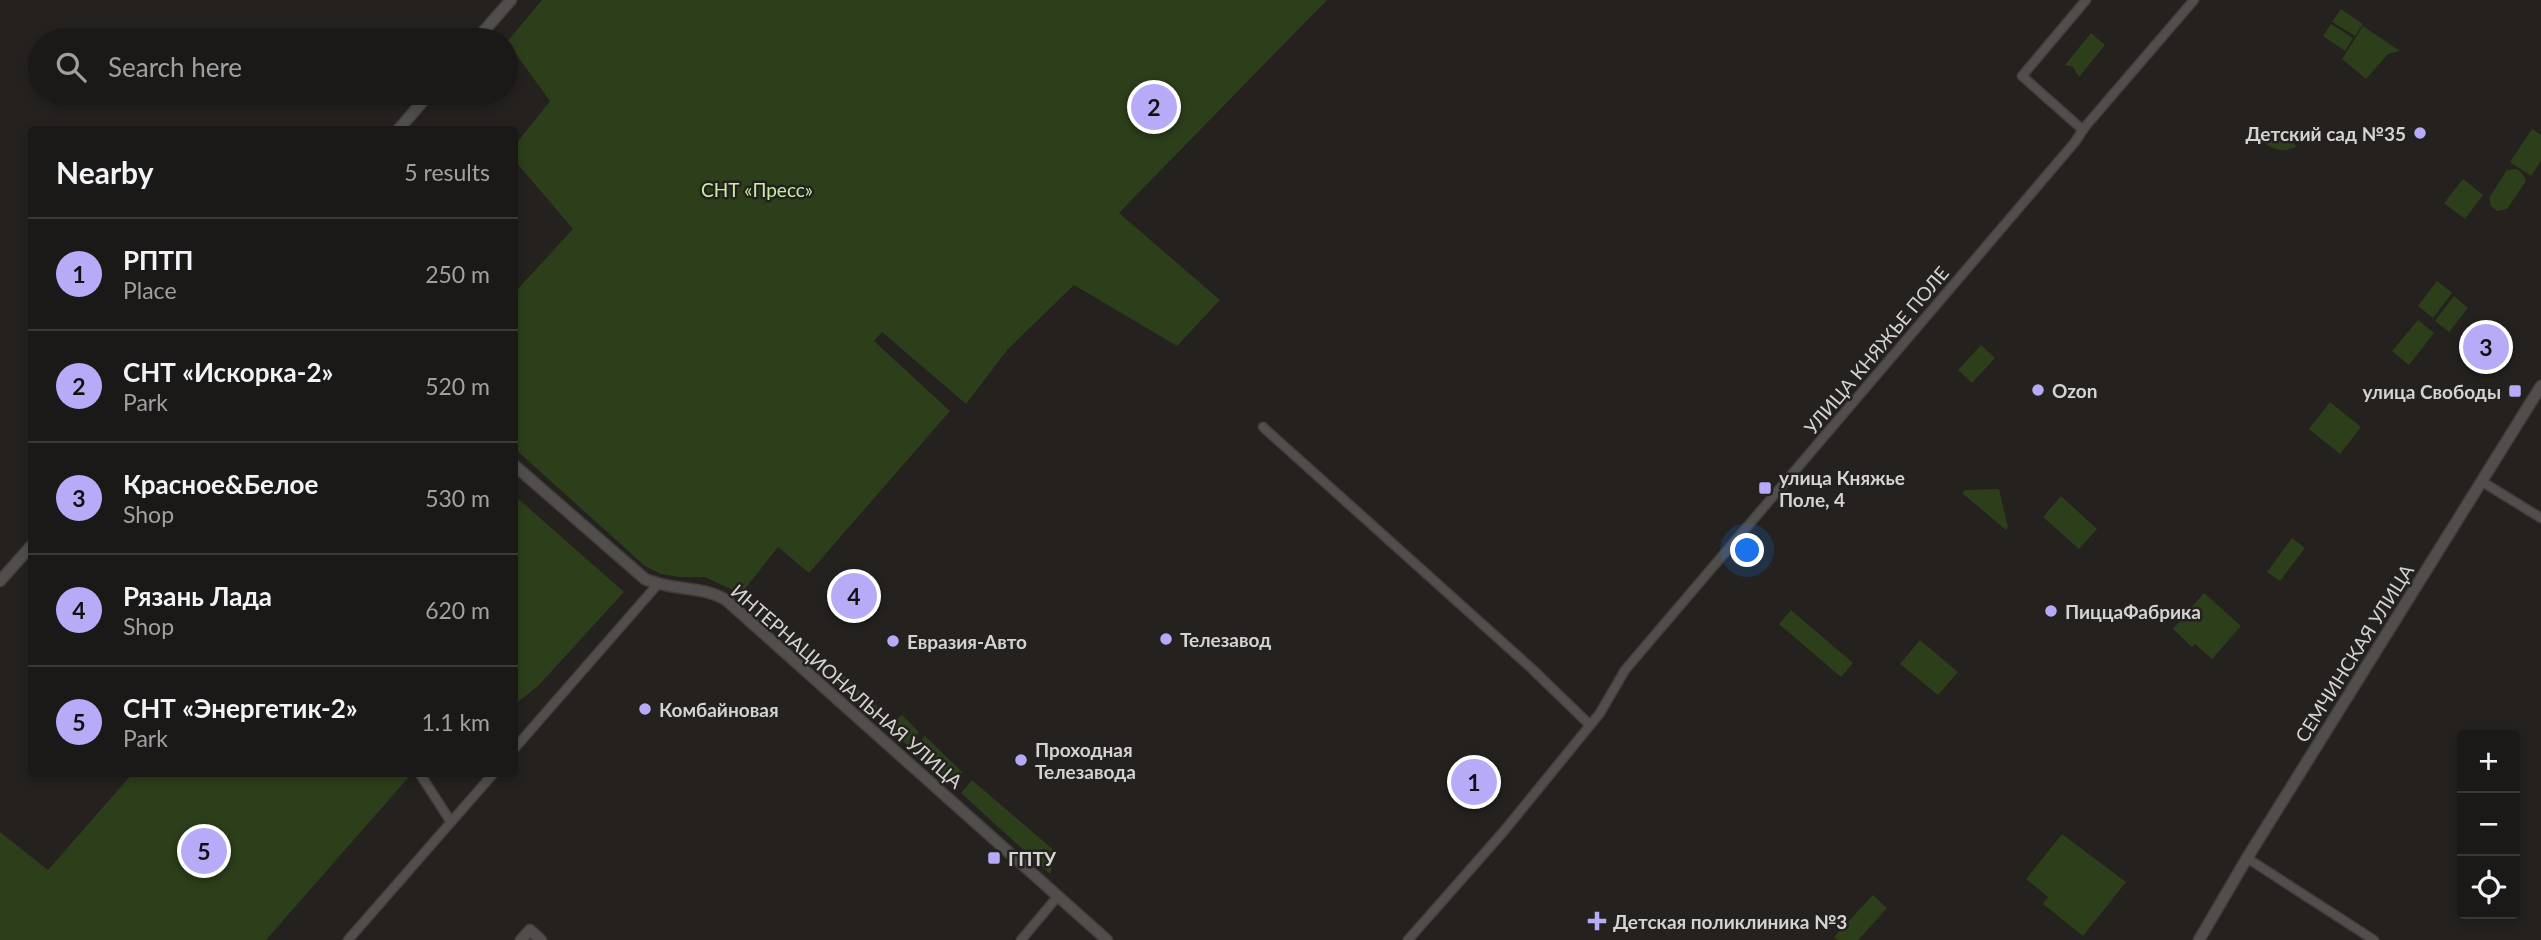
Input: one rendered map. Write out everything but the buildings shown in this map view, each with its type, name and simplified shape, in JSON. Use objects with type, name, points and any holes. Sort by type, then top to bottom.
[{"type":"street","points":[[486,28],[511,0]]},
{"type":"street","points":[[2083,130],[2022,76],[2086,0]]},
{"type":"street","name":"УЛИЦА КНЯЖЬЕ ПОЛЕ","points":[[1590,725],[1625,670],[2194,0]]},
{"type":"street","points":[[401,126],[420,105]]},
{"type":"street","name":"СЕМЧИНСКАЯ УЛИЦА","points":[[2199,940],[2247,858],[2541,386]]},
{"type":"street","points":[[1263,428],[1530,667],[1590,725],[1504,831],[1408,940]]},
{"type":"street","name":"ИНТЕРНАЦИОНАЛЬНАЯ УЛИЦА","points":[[518,469],[639,574],[658,584],[708,592],[726,600],[1107,940]]},
{"type":"street","points":[[2481,481],[2541,518]]},
{"type":"street","points":[[0,581],[28,550]]},
{"type":"street","points":[[518,744],[658,584]]},
{"type":"street","points":[[422,777],[450,822]]},
{"type":"street","points":[[348,940],[490,777]]},
{"type":"street","points":[[2247,858],[2375,940]]},
{"type":"street","points":[[1021,940],[1058,896]]},
{"type":"street","points":[[521,940],[530,930],[541,940]]},
{"type":"green space","name":"СНТ «Пресс»","points":[[542,0],[1327,0],[1119,213],[1220,300],[1177,346],[1074,285],[1008,349],[966,404],[882,332],[874,341],[950,411],[809,573],[778,547],[741,594],[705,577],[661,574],[645,566],[518,452],[518,289],[573,229],[518,165],[518,141],[550,101],[518,57],[518,29]]},
{"type":"green space","points":[[2341,9],[2363,24],[2355,36],[2332,22]]},
{"type":"green space","points":[[2331,24],[2353,38],[2345,51],[2323,36]]},
{"type":"green space","points":[[2363,26],[2400,51],[2388,54],[2366,79],[2342,59]]},
{"type":"green space","points":[[2091,33],[2105,45],[2079,77],[2073,67],[2065,65]]},
{"type":"green space","points":[[2532,129],[2541,135],[2541,161],[2531,176],[2510,162]]},
{"type":"green space","points":[[2263,134],[2279,141],[2292,139],[2296,147],[2286,150],[2273,148],[2260,139]]},
{"type":"green space","points":[[2517,169],[2526,181],[2507,209],[2497,211],[2491,206],[2489,198],[2507,170]]},
{"type":"green space","points":[[2463,179],[2483,195],[2465,219],[2444,203]]},
{"type":"green space","points":[[2437,281],[2452,293],[2433,318],[2418,306]]},
{"type":"green space","points":[[2454,296],[2468,308],[2449,332],[2435,321]]},
{"type":"green space","points":[[2418,320],[2434,333],[2409,365],[2392,351]]},
{"type":"green space","points":[[1981,345],[1995,358],[1972,383],[1958,370]]},
{"type":"green space","points":[[2330,402],[2361,427],[2340,454],[2309,429]]},
{"type":"green space","points":[[1999,489],[2008,527],[2006,530],[1962,493],[1965,490]]},
{"type":"green space","points":[[2061,496],[2097,529],[2079,549],[2043,517]]},
{"type":"green space","points":[[518,499],[624,592],[538,686],[518,702]]},
{"type":"green space","points":[[2292,538],[2305,548],[2280,581],[2267,572]]},
{"type":"green space","points":[[2204,593],[2241,626],[2212,659],[2195,644],[2192,647],[2173,629]]},
{"type":"green space","points":[[1791,610],[1853,663],[1841,677],[1779,624]]},
{"type":"green space","points":[[792,635],[796,635],[824,661],[823,667],[819,667],[790,642]]},
{"type":"green space","points":[[1920,640],[1958,672],[1938,695],[1900,664]]},
{"type":"green space","points":[[841,673],[882,711],[880,716],[870,716],[837,684],[838,675]]},
{"type":"green space","points":[[902,715],[919,732],[908,746],[890,729],[891,723]]},
{"type":"green space","points":[[925,736],[962,772],[952,785],[913,749]]},
{"type":"green space","points":[[129,777],[408,778],[266,940],[0,940],[0,832],[48,870]]},
{"type":"green space","points":[[972,780],[1056,852],[1050,874],[961,793]]},
{"type":"green space","points":[[2062,834],[2126,882],[2083,936],[2043,904],[2048,897],[2026,879]]},
{"type":"green space","points":[[1873,895],[1887,908],[1858,940],[1838,940],[1834,937]]},
{"type":"place","name":"СНТ «Искорка-2»","points":[[1154,107]]},
{"type":"place","name":"Детский сад №35","points":[[2420,133]]},
{"type":"place","name":"Красное&Белое","points":[[2486,347]]},
{"type":"place","name":"Ozon","points":[[2038,390]]},
{"type":"place","name":"улица Свободы","points":[[2515,391]]},
{"type":"place","name":"улица Княжье Поле, 4","points":[[1765,488]]},
{"type":"place","name":"Рязань Лада","points":[[854,596]]},
{"type":"place","name":"ПиццаФабрика","points":[[2051,611]]},
{"type":"place","name":"Телезавод","points":[[1166,639]]},
{"type":"place","name":"Евразия-Авто","points":[[893,641]]},
{"type":"place","name":"Комбайновая","points":[[645,709]]},
{"type":"place","name":"Проходная Телезавода","points":[[1021,760]]},
{"type":"place","name":"РПТП","points":[[1474,782]]},
{"type":"place","name":"СНТ «Энергетик-2»","points":[[204,851]]},
{"type":"place","name":"ГПТУ","points":[[994,858]]},
{"type":"place","name":"Детская поликлиника №3","points":[[1597,921]]}]
